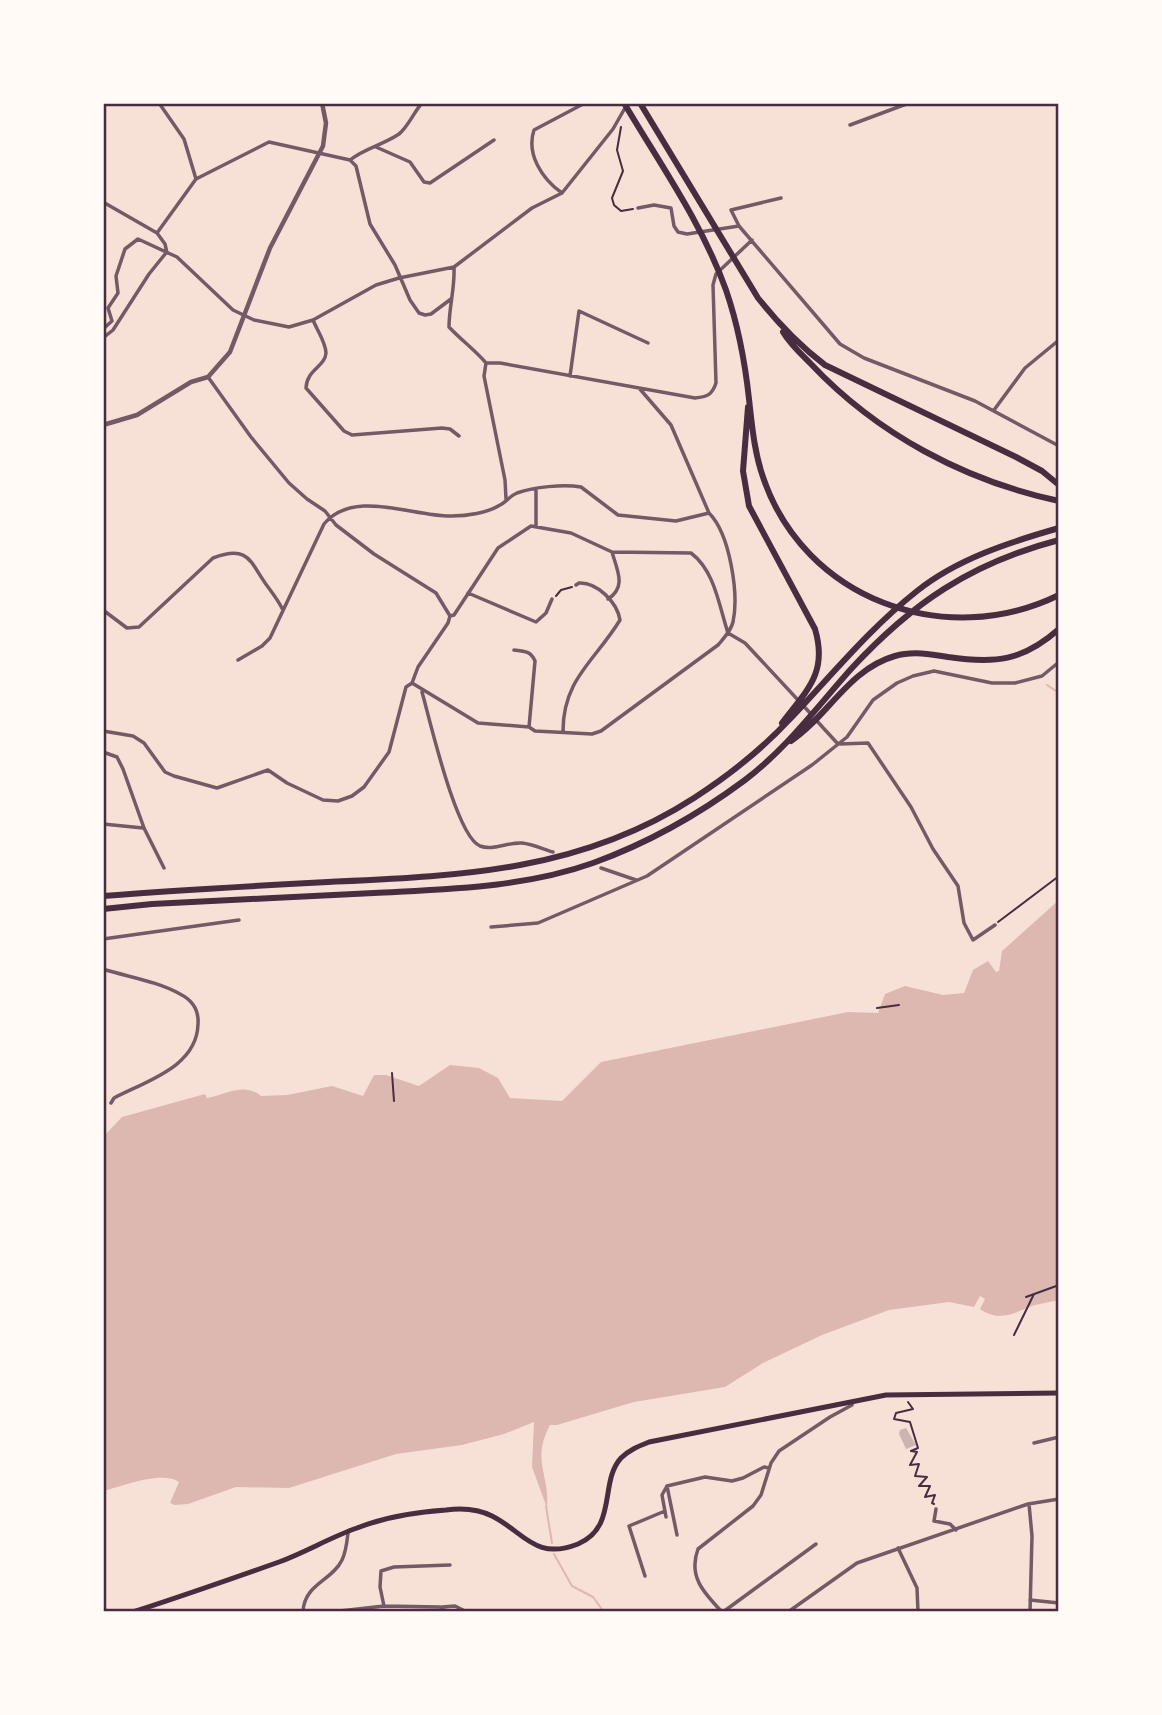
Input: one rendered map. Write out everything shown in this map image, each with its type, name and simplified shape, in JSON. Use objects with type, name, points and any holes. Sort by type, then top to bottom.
[{"type":"highway","points":[[640,103],[758,298],[803,348],[825,365],[1016,457],[1042,471],[1059,485]]},
{"type":"highway","points":[[626,105],[699,228],[721,277],[733,310],[742,350],[753,437],[768,492],[789,529],[817,562],[866,596],[903,610],[941,617],[982,618],[1009,613],[1057,596]]},
{"type":"highway","points":[[779,324],[787,338],[827,381],[896,435],[960,469],[995,483],[1059,501]]},
{"type":"highway","points":[[749,399],[743,471],[749,506],[815,629],[821,648],[820,664],[814,679],[770,738]]},
{"type":"highway","points":[[103,896],[487,871],[527,865],[588,849],[638,829],[693,798],[739,765],[789,720],[861,641],[919,590],[983,554],[1059,528]]},
{"type":"highway","points":[[103,909],[164,903],[460,889],[542,877],[591,864],[644,843],[701,811],[748,777],[781,748],[868,652],[941,589],[986,564],[1059,540]]},
{"type":"highway","points":[[781,748],[803,733],[854,680],[873,665],[895,656],[913,653],[976,661],[999,660],[1021,655],[1042,644],[1059,629]]},
{"type":"main road","points":[[133,1612],[281,1561],[384,1519],[467,1509],[491,1515],[508,1525],[523,1539],[539,1547],[568,1547],[585,1540],[598,1526],[607,1506],[614,1471],[620,1459],[633,1449],[661,1440],[886,1395],[1059,1393]]},
{"type":"street","points":[[159,103],[184,139],[196,179]]},
{"type":"street","points":[[103,425],[137,415],[191,382],[208,377],[230,352],[270,248],[326,134],[322,103]]},
{"type":"street","points":[[350,160],[365,149],[376,147],[402,131],[422,103]]},
{"type":"street","points":[[562,193],[537,166],[533,157],[532,135],[534,130],[585,103]]},
{"type":"street","points":[[850,125],[909,103]]},
{"type":"street","points":[[103,329],[112,321],[108,308],[118,293],[116,276],[125,249],[138,239],[177,257],[233,310],[243,316],[289,327],[313,320],[376,285],[454,267],[531,208],[562,193],[613,129],[626,105]]},
{"type":"street","points":[[376,147],[410,162],[424,181],[430,183],[494,140]]},
{"type":"street","points":[[157,233],[196,179],[269,142],[319,152],[350,160],[356,166],[370,224],[395,265],[399,278],[419,313],[431,314],[451,299]]},
{"type":"street","points":[[780,198],[731,210],[740,226],[840,344],[863,359],[995,410],[1059,446]]},
{"type":"street","points":[[103,202],[157,233],[165,244],[167,253]]},
{"type":"street","points":[[638,208],[654,205],[671,208],[674,226],[678,232],[687,234],[740,226]]},
{"type":"street","points":[[486,363],[500,363],[675,392],[695,398],[707,397],[716,383],[713,285],[716,274],[752,240]]},
{"type":"street","points":[[103,338],[113,330],[155,266],[167,253]]},
{"type":"street","points":[[454,267],[449,327],[460,340],[472,346],[486,363],[484,376],[505,480],[506,499]]},
{"type":"street","points":[[570,376],[579,311],[648,343]]},
{"type":"street","points":[[313,320],[326,353],[324,361],[310,374],[306,388],[344,431],[358,436],[450,429],[460,436]]},
{"type":"street","points":[[995,410],[1025,368],[1059,340]]},
{"type":"street","points":[[208,377],[251,437],[289,483],[331,516],[336,525],[374,554],[436,593],[450,616]]},
{"type":"street","points":[[412,683],[478,723],[529,727],[535,731],[593,734],[601,731],[718,645],[728,633],[733,623],[734,603],[726,541],[709,513],[671,425],[639,388]]},
{"type":"street","points":[[238,660],[270,638],[305,560],[331,516],[339,510],[368,506],[454,516],[496,508],[516,494],[536,489],[581,487],[618,515],[676,521],[709,513]]},
{"type":"street","points":[[536,489],[536,526]]},
{"type":"street","points":[[103,731],[133,736],[144,743],[165,772],[217,788],[268,770],[323,800],[338,801],[352,796],[364,787],[389,752],[406,687],[412,683],[418,667],[450,616],[454,615],[498,548],[523,530],[536,526],[571,533],[612,552],[691,553],[699,559],[711,578],[728,633],[745,643],[780,678],[838,744]]},
{"type":"street","points":[[608,599],[616,594],[620,584],[612,552]]},
{"type":"street","points":[[103,610],[127,628],[139,627],[213,558],[226,553],[238,554],[254,564],[283,610]]},
{"type":"street","points":[[563,731],[563,714],[572,686],[620,621],[619,614],[595,586],[587,582],[576,585]]},
{"type":"street","points":[[468,593],[536,622],[546,613],[552,600]]},
{"type":"street","points":[[514,650],[528,652],[533,655],[535,661],[529,727]]},
{"type":"street","points":[[491,927],[538,923],[638,880],[813,765],[847,737],[873,700],[897,682],[934,671],[992,683],[1015,683],[1042,676],[1059,662]]},
{"type":"street","points":[[422,690],[446,778],[468,836],[477,845],[485,847],[520,843],[553,852]]},
{"type":"street","points":[[838,744],[868,743],[911,807],[933,849],[958,886],[966,928],[973,940],[995,925]]},
{"type":"street","points":[[103,752],[117,757],[144,828],[164,868]]},
{"type":"street","points":[[103,824],[144,828]]},
{"type":"street","points":[[601,868],[638,880]]},
{"type":"street","points":[[103,939],[239,920]]},
{"type":"street","points":[[103,969],[162,986],[182,995],[192,1003],[198,1013],[195,1042],[181,1062],[114,1098],[111,1103]]},
{"type":"street","points":[[816,1544],[722,1612],[698,1584],[694,1571],[698,1549],[753,1506],[761,1494],[769,1468],[779,1451],[852,1405],[852,1400]]},
{"type":"street","points":[[1034,1443],[1059,1437]]},
{"type":"street","points":[[645,1576],[629,1526],[666,1514],[662,1495],[667,1486],[705,1477],[732,1481],[764,1467],[769,1468]]},
{"type":"street","points":[[667,1486],[677,1535]]},
{"type":"street","points":[[788,1612],[857,1563],[1029,1504],[1059,1499]]},
{"type":"street","points":[[1029,1504],[1032,1536],[1030,1612]]},
{"type":"street","points":[[936,1509],[934,1521],[950,1524],[956,1530]]},
{"type":"street","points":[[303,1612],[308,1595],[316,1584],[342,1562],[348,1532]]},
{"type":"street","points":[[898,1548],[916,1588],[918,1612]]},
{"type":"street","points":[[384,1606],[380,1587],[381,1571],[394,1567],[450,1565]]},
{"type":"street","points":[[1030,1600],[1059,1603]]},
{"type":"street","points":[[331,1612],[384,1606],[454,1606],[467,1612]]},
{"type":"street","points":[[440,1607],[447,1612]]},
{"type":"path","points":[[626,105],[617,150],[623,171],[612,198],[614,205],[621,211],[638,208]]},
{"type":"path","points":[[552,600],[561,590],[576,585]]},
{"type":"path","points":[[995,925],[1059,876]]},
{"type":"path","points":[[877,1008],[899,1005]]},
{"type":"path","points":[[392,1073],[394,1101]]},
{"type":"path","points":[[1026,1297],[1059,1285]]},
{"type":"path","points":[[1014,1335],[1034,1294]]},
{"type":"path","points":[[917,1394],[916,1399],[908,1401],[913,1409],[896,1413],[894,1419],[910,1422],[918,1448],[911,1451],[917,1452],[910,1465],[919,1464],[915,1476],[927,1477],[919,1486],[930,1486],[925,1497],[935,1495],[932,1503],[937,1504],[936,1509]]},
{"type":"shaded area","points":[[1059,900],[1059,1300],[1001,1316],[980,1309],[985,1299],[980,1296],[974,1307],[949,1302],[889,1310],[822,1335],[763,1363],[725,1387],[634,1402],[550,1425],[541,1458],[547,1508],[532,1467],[534,1422],[504,1434],[462,1445],[396,1454],[289,1488],[236,1487],[188,1504],[175,1505],[170,1503],[179,1482],[172,1479],[153,1478],[103,1491],[103,1137],[122,1117],[205,1094],[207,1098],[242,1089],[261,1096],[287,1095],[332,1086],[363,1096],[374,1075],[386,1075],[419,1086],[450,1065],[479,1068],[498,1078],[510,1098],[562,1101],[601,1062],[848,1012],[878,1013],[885,994],[905,986],[943,995],[964,993],[973,970],[988,961],[996,972],[999,971],[1002,951]]},
{"type":"building","points":[[906,1428],[916,1445],[906,1449],[899,1434],[900,1430]]},
{"type":"waterway","points":[[1047,685],[1059,693]]},
{"type":"waterway","points":[[546,1506],[552,1543]]},
{"type":"waterway","points":[[554,1554],[572,1586],[593,1597],[604,1612]]}]
